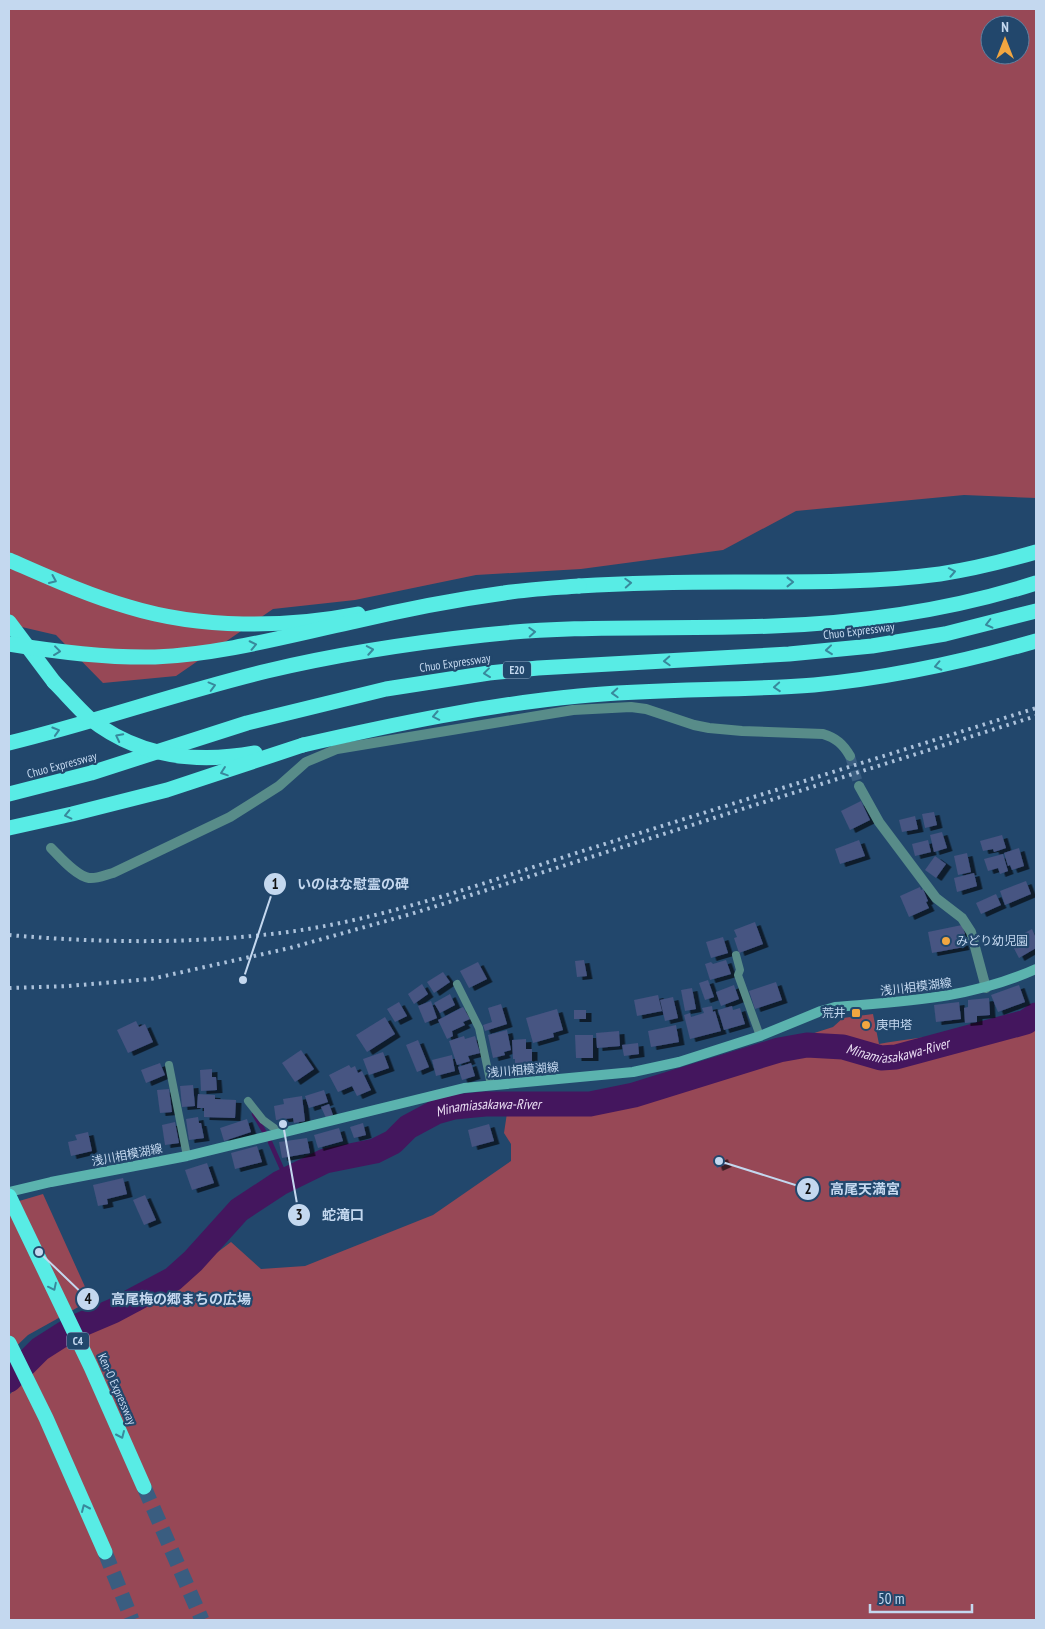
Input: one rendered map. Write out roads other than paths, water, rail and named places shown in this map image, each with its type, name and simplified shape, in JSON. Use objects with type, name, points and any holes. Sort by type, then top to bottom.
[{"type":"highway","points":[[9,560],[66,585],[131,608],[201,620],[246,624],[282,624],[315,621],[455,597],[579,586],[646,582],[830,582],[940,574],[998,563],[1036,552]]},
{"type":"highway","name":"Chuo Expressway","points":[[9,743],[266,671],[371,649],[487,634],[596,629],[774,626],[853,621],[920,612],[999,595],[1036,583]]},
{"type":"highway","points":[[9,644],[99,656],[155,657],[198,653],[239,648],[445,602],[506,592]]},
{"type":"highway","name":"Chuo Expressway","points":[[9,794],[91,773],[247,724],[386,689],[489,673],[538,668],[789,654],[872,646],[945,634],[1036,611]]},
{"type":"highway","points":[[9,622],[54,682],[88,717],[115,736],[158,752],[179,757],[205,759],[228,758],[303,745],[444,714],[546,699],[611,693],[812,685],[875,677],[951,664],[1036,641]]},
{"type":"highway","points":[[9,828],[167,790],[303,745]]},
{"type":"highway","name":"Ken-O Expressway","points":[[9,1196],[91,1367],[144,1487]]},
{"type":"highway","points":[[9,1343],[46,1418],[105,1552]]},
{"type":"main road","name":"浅川相模湖線","points":[[9,1192],[50,1182],[187,1156],[464,1088],[633,1072],[679,1062],[760,1036],[834,1007],[924,1000],[986,988],[1036,970]]},
{"type":"street","points":[[51,848],[79,874],[91,878],[99,877],[113,873],[230,817],[280,786],[306,762],[337,749],[572,710],[632,707],[646,709],[709,728],[823,734],[834,738],[843,745],[850,756]]},
{"type":"street","points":[[859,786],[879,822],[936,898],[962,918],[971,932],[986,988]]},
{"type":"lane","points":[[736,954],[740,970],[738,975],[760,1036]]},
{"type":"lane","points":[[457,984],[479,1028],[491,1085]]},
{"type":"lane","points":[[169,1066],[187,1156]]},
{"type":"lane","points":[[248,1101],[263,1120],[281,1133]]},
{"type":"waterway","name":"Minamiasakawa-River","points":[[9,1380],[40,1349],[73,1328],[113,1311],[173,1279],[193,1261],[239,1210],[280,1183],[325,1161],[375,1151],[393,1142],[408,1127],[436,1112],[454,1107],[485,1104],[590,1104],[634,1095],[779,1050],[807,1045],[843,1047],[881,1058],[896,1057],[1026,1022],[1036,1015]]},
{"type":"waterway","points":[[254,1114],[265,1133]]},
{"type":"waterway","points":[[270,1142],[287,1180]]},
{"type":"tunnel","points":[[850,756],[859,786]]},
{"type":"tunnel","points":[[144,1487],[202,1620]]},
{"type":"tunnel","points":[[105,1552],[132,1620]]},
{"type":"railway","points":[[9,935],[77,940],[178,941],[280,933],[359,919],[475,886],[1036,708]]},
{"type":"railway","points":[[9,988],[68,986],[151,979],[290,948],[411,914],[1036,716]]},
{"type":"place","name":"みどり幼児園","points":[[946,941]]},
{"type":"place","name":"いのはな慰霊の碑","points":[[243,980]]},
{"type":"place","name":"荒井","points":[[856,1013]]},
{"type":"place","name":"庚申塔","points":[[866,1025]]},
{"type":"place","name":"蛇滝口","points":[[283,1124]]},
{"type":"place","name":"高尾天満宮","points":[[719,1161]]},
{"type":"place","name":"高尾梅の郷まちの広場","points":[[39,1252]]}]
